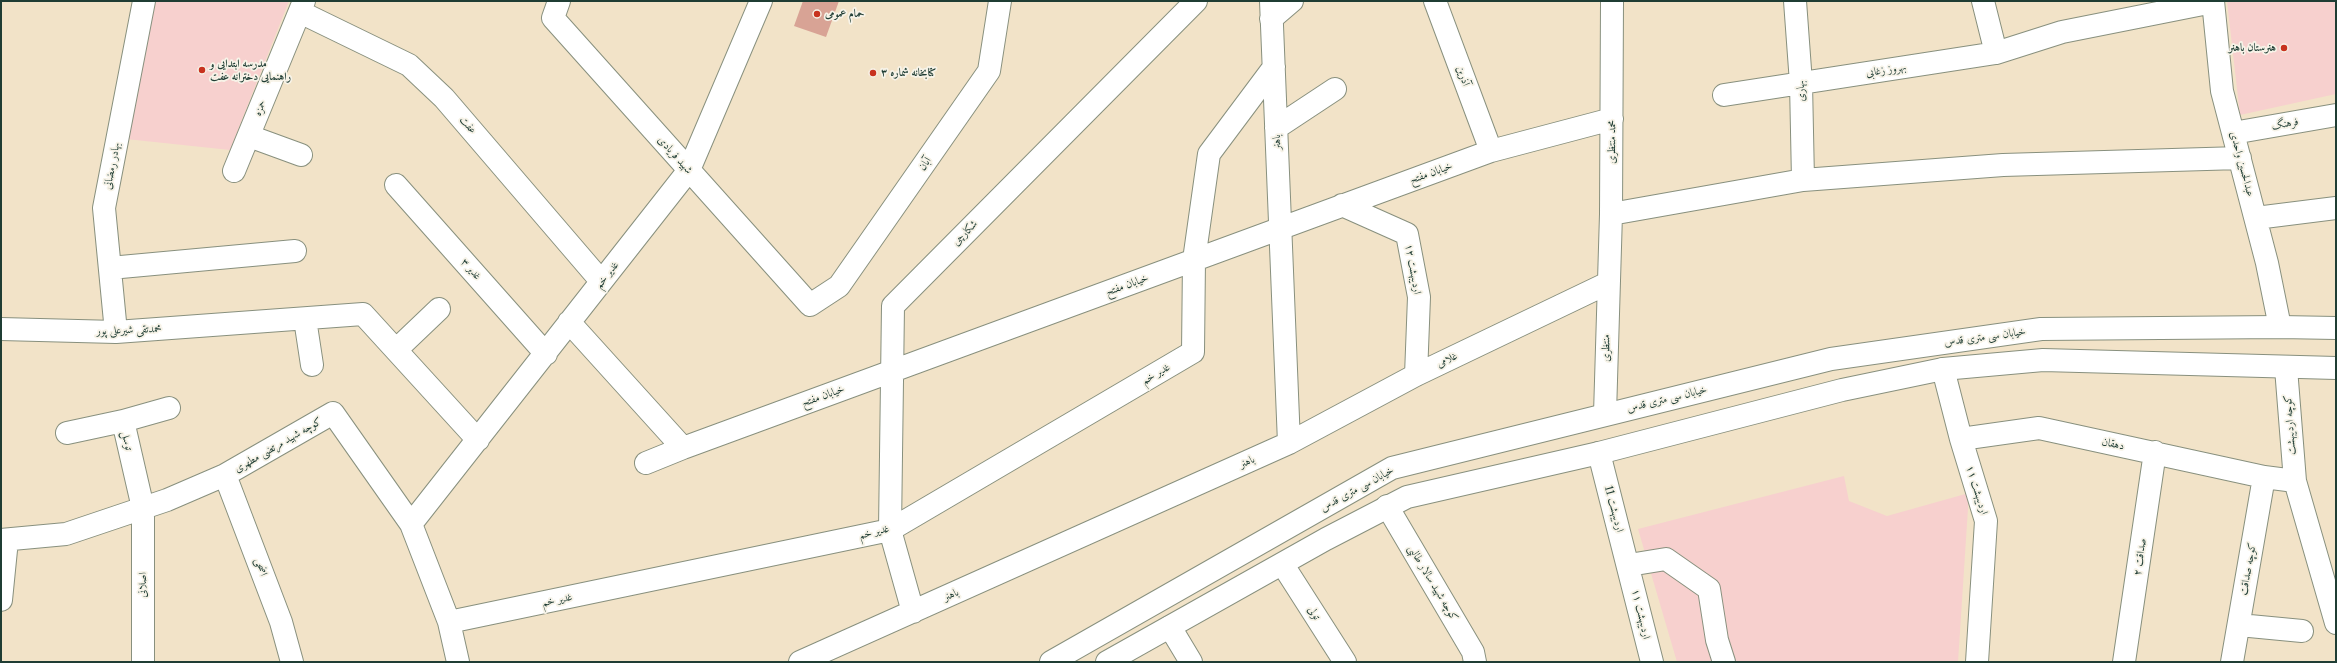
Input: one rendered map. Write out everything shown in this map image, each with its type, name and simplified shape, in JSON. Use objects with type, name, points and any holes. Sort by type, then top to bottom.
[{"type":"street","name":"بهادر رمضانی","points":[[116,332],[104,208],[144,1]]},
{"type":"street","name":"شهید فریادی","points":[[559,1],[553,18],[810,305]]},
{"type":"street","name":"غدیر خم","points":[[411,524],[546,354],[569,322],[688,170],[760,1]]},
{"type":"street","name":"آبان","points":[[810,305],[839,286],[989,71],[1000,1]]},
{"type":"street","name":"شکارچی","points":[[913,612],[890,530],[893,306],[1196,1]]},
{"type":"street","points":[[1271,10],[1292,1]]},
{"type":"street","name":"آذرین","points":[[1435,1],[1491,151]]},
{"type":"street","name":"محمد منتظری","points":[[1608,283],[1611,214],[1612,1]]},
{"type":"street","name":"بهاری","points":[[1795,1],[1801,83],[1804,180]]},
{"type":"street","points":[[1983,1],[1996,53]]},
{"type":"street","name":"بهروز زغابی","points":[[1724,95],[1996,53],[2062,32],[2213,2]]},
{"type":"street","name":"عبدالحسین واحدی","points":[[2213,2],[2222,91],[2256,218],[2280,326]]},
{"type":"street","name":"حمزه","points":[[234,171],[302,6]]},
{"type":"street","name":"عفت","points":[[302,6],[409,65],[444,98],[601,281]]},
{"type":"street","name":"باهنر","points":[[800,662],[1289,443],[1271,10]]},
{"type":"street","points":[[1194,260],[1209,154],[1274,67]]},
{"type":"street","points":[[1276,128],[1335,89]]},
{"type":"street","name":"فرهنگ","points":[[2233,133],[2336,115]]},
{"type":"street","name":"خیابان مفتح","points":[[646,463],[892,370],[1491,151],[1612,119]]},
{"type":"street","points":[[249,136],[301,155]]},
{"type":"street","points":[[1611,214],[1804,180],[2003,165],[2240,158]]},
{"type":"street","name":"غدیر ۳","points":[[396,185],[546,354]]},
{"type":"street","name":"۱۲ اردیبهشت","points":[[1342,205],[1407,234],[1419,296],[1416,375]]},
{"type":"street","points":[[2256,218],[2336,208]]},
{"type":"street","points":[[110,268],[295,251]]},
{"type":"street","name":"غدیر خم","points":[[449,622],[890,530],[1193,352],[1194,260]]},
{"type":"street","name":"غلامی","points":[[1289,443],[1416,375],[1608,283]]},
{"type":"street","name":"منتظری","points":[[1605,414],[1608,283]]},
{"type":"street","points":[[439,309],[396,350],[478,440]]},
{"type":"street","name":"محمدتقی شیرعلی پور","points":[[1,329],[116,332],[257,323],[363,314],[396,350]]},
{"type":"street","points":[[305,319],[312,365]]},
{"type":"street","points":[[569,322],[683,448]]},
{"type":"street","name":"خیابان سی متری قدس","points":[[1051,662],[1392,468],[1831,359],[2041,329],[2280,326],[2336,328]]},
{"type":"street","points":[[1831,359],[1855,366],[1859,377],[1842,390]]},
{"type":"street","points":[[1107,662],[1387,506],[1407,497],[1599,453],[1842,390],[1943,369],[2043,360],[2286,368],[2336,368]]},
{"type":"street","name":"کوچه اردیبهشت","points":[[2286,368],[2295,481],[2336,623]]},
{"type":"street","name":"۱۱ اردیبهشت","points":[[1943,369],[1961,439],[1986,521],[1977,662]]},
{"type":"street","name":"توسل","points":[[143,508],[122,421],[169,408]]},
{"type":"street","name":"کوچه شهید مرتضی مطهری","points":[[4,540],[66,534],[167,500],[226,475],[333,414],[411,524],[449,622],[458,662]]},
{"type":"street","points":[[67,433],[122,421]]},
{"type":"street","name":"دهقان","points":[[1961,439],[2039,428],[2155,452],[2264,477],[2295,481]]},
{"type":"street","name":"صداقت ۲","points":[[2124,662],[2155,452]]},
{"type":"street","name":"11 اردیبهشت","points":[[1599,453],[1629,565]]},
{"type":"street","points":[[1392,468],[1407,497]]},
{"type":"street","name":"اضحی","points":[[226,475],[273,600],[292,662]]},
{"type":"street","name":"کوچه صداقت","points":[[2232,662],[2264,477]]},
{"type":"street","name":"کوچه شهید سالار طالبی","points":[[1387,506],[1473,652],[1475,662]]},
{"type":"street","name":"اصلانی","points":[[143,508],[143,662]]},
{"type":"street","points":[[1,600],[4,540]]},
{"type":"street","points":[[1629,565],[1666,559],[1709,589],[1717,640],[1724,662]]},
{"type":"street","name":"تولی","points":[[1283,565],[1345,662]]},
{"type":"street","name":"۱۱ اردیبهشت","points":[[1629,565],[1652,662]]},
{"type":"street","points":[[2239,625],[2302,631]]},
{"type":"street","points":[[1170,627],[1191,662]]},
{"type":"shaded area","name":"مدرسه ابتدایی و راهنمایی دخترانه عفت","points":[[156,1],[289,1],[230,150],[126,139]]},
{"type":"shaded area","name":"هنرستان باهنر","points":[[2227,1],[2336,1],[2336,94],[2240,115]]},
{"type":"shaded area","points":[[1844,476],[1849,501],[1887,516],[1969,493],[1958,662],[1677,662],[1638,529]]},
{"type":"building","name":"حمام عمومی","points":[[803,1],[839,1],[826,37],[794,26]]},
{"type":"place","name":"حمام عمومی","points":[[817,14]]},
{"type":"place","name":"هنرستان باهنر","points":[[2284,48]]},
{"type":"place","name":"مدرسه ابتدایی و راهنمایی دخترانه عفت","points":[[202,70]]},
{"type":"place","name":"کتابخانه شماره ۳","points":[[873,73]]}]
